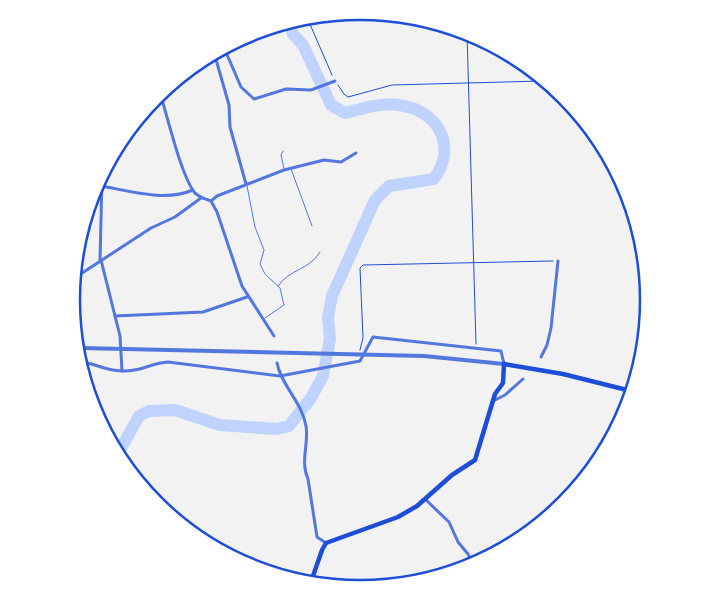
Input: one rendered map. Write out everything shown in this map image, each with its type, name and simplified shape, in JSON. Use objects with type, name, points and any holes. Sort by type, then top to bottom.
[{"type":"main road","points":[[313,576],[326,543],[342,536],[384,524],[417,506],[452,475],[475,460],[497,390],[503,383],[504,364],[562,374],[626,390]]},
{"type":"street","points":[[227,55],[234,74],[251,98],[257,99],[286,89],[311,90],[335,81]]},
{"type":"street","points":[[216,61],[229,105],[230,127],[246,183]]},
{"type":"street","points":[[163,102],[185,172],[193,190],[202,198],[211,200],[246,183],[284,170],[324,160],[341,162],[356,153]]},
{"type":"street","points":[[105,187],[165,196],[182,195],[193,190]]},
{"type":"street","points":[[101,196],[100,260],[120,336],[122,371]]},
{"type":"street","points":[[82,273],[150,228],[175,217],[202,198]]},
{"type":"street","points":[[211,200],[217,212],[238,279],[274,336]]},
{"type":"street","points":[[541,356],[547,345],[551,328],[558,261]]},
{"type":"street","points":[[115,316],[203,312],[248,296]]},
{"type":"street","points":[[85,348],[120,349],[415,356],[504,364],[501,351],[373,338],[360,360],[343,366],[280,376],[168,362],[153,363],[134,370],[122,371],[107,370],[88,363]]},
{"type":"street","points":[[277,363],[280,376],[292,393],[306,427],[304,471],[308,479],[317,536],[326,543]]},
{"type":"street","points":[[493,401],[505,395],[523,379]]},
{"type":"street","points":[[425,498],[449,522],[458,542],[470,558]]},
{"type":"lane","points":[[283,151],[281,155],[284,170]]},
{"type":"lane","points":[[291,169],[312,226]]},
{"type":"lane","points":[[246,183],[255,227],[264,250],[260,264],[265,274],[278,286],[284,305],[264,319]]},
{"type":"lane","points":[[278,286],[286,275],[311,264],[320,252]]},
{"type":"path","points":[[310,24],[335,81],[341,92],[348,97],[392,85],[535,81]]},
{"type":"path","points":[[467,41],[476,348]]},
{"type":"path","points":[[360,360],[362,338],[361,266],[558,261]]},
{"type":"waterway","points":[[122,446],[139,416],[149,411],[175,410],[220,425],[277,429],[289,426],[311,398],[323,376],[330,339],[328,317],[332,296],[375,200],[389,186],[434,179],[441,167],[444,142],[434,122],[424,114],[413,108],[392,104],[372,106],[345,113],[331,105],[303,45],[293,34],[291,29]]}]
